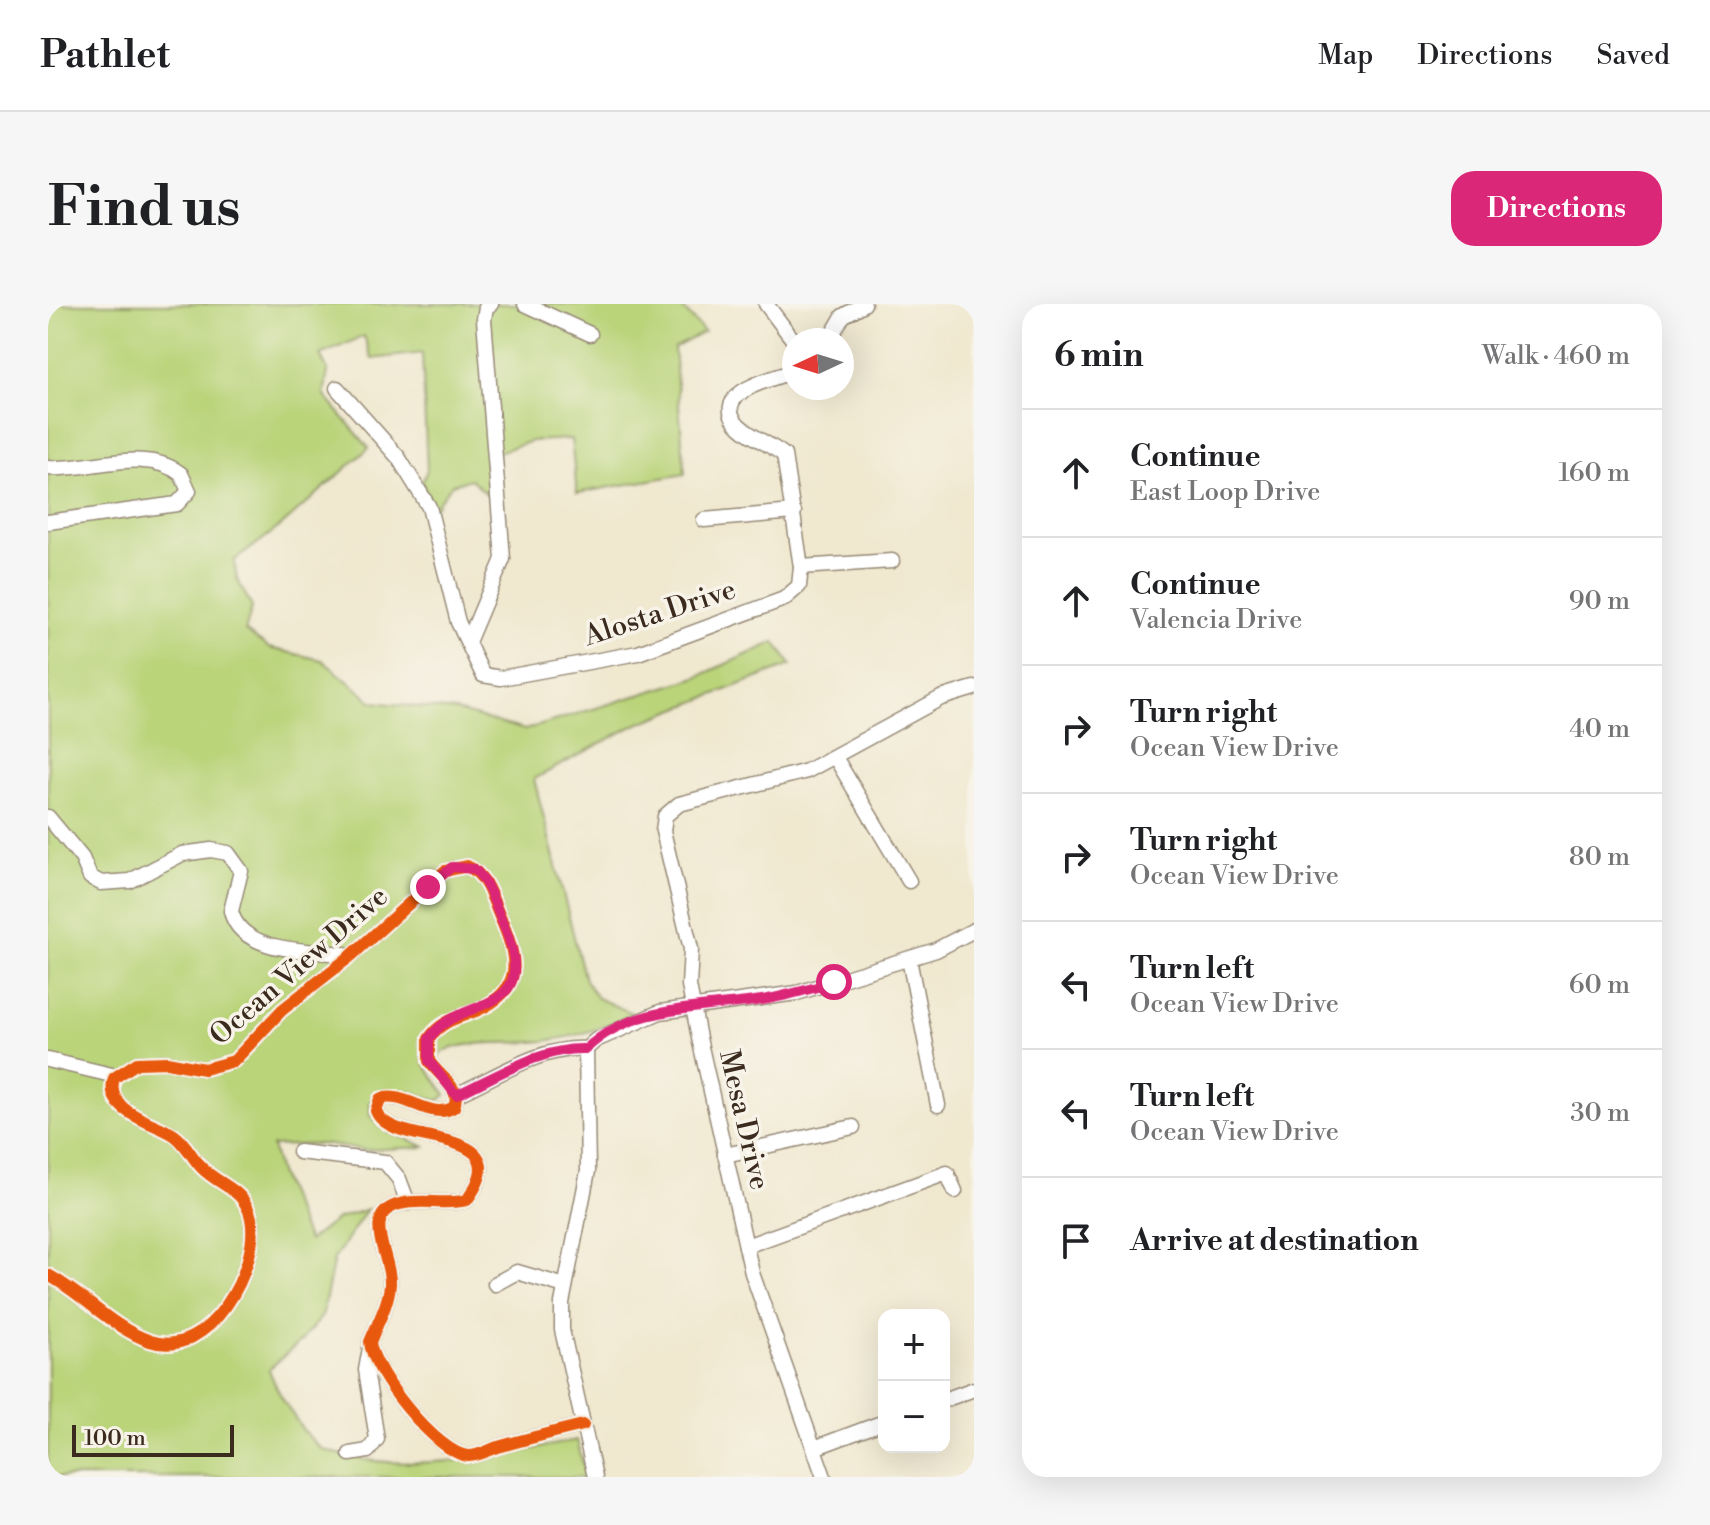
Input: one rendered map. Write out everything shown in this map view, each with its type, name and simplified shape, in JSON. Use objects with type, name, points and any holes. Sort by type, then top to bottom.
[{"type":"street","points":[[468,642],[503,559],[484,319],[486,307],[491,304]]},
{"type":"street","points":[[525,304],[590,334]]},
{"type":"street","points":[[766,304],[784,328]]},
{"type":"street","points":[[841,310],[864,304]]},
{"type":"street","points":[[782,375],[744,389],[733,399],[731,411],[736,423],[784,455],[801,567],[892,561]]},
{"type":"street","name":"Alosta Drive","points":[[337,388],[417,485],[429,507],[445,583],[477,667],[488,678],[601,662],[638,653],[784,599],[799,586],[801,567]]},
{"type":"street","points":[[48,468],[72,470],[152,461],[181,474],[189,491],[177,504],[48,522]]},
{"type":"street","points":[[704,520],[794,512]]},
{"type":"street","name":"Mesa Drive","points":[[824,1477],[771,1336],[746,1246],[689,986],[691,949],[663,831],[665,816],[679,804],[784,779],[835,757],[941,698],[974,688]]},
{"type":"street","points":[[835,757],[909,881]]},
{"type":"street","points":[[48,817],[82,858],[90,877],[101,883],[130,881],[182,854],[211,850],[228,853],[241,871],[231,911],[242,935],[262,944],[352,955]]},
{"type":"street","name":"Ocean View Drive","points":[[116,1076],[137,1063],[167,1062],[204,1069],[234,1061],[282,1010],[352,955],[445,871],[459,866],[480,874],[514,948],[516,962],[511,980],[498,997],[478,1010],[446,1022],[429,1039],[429,1061],[456,1095]]},
{"type":"street","points":[[350,1454],[368,1451],[377,1439],[366,1356],[391,1280],[378,1234],[379,1221],[386,1211],[408,1203],[449,1204],[467,1200],[480,1174],[480,1163],[469,1148],[388,1125],[377,1115],[378,1102],[384,1097],[395,1097],[444,1112],[454,1107],[456,1095],[529,1061],[573,1048],[586,1049],[596,1040],[639,1020],[693,1006],[797,993],[936,950],[974,930]]},
{"type":"street","points":[[909,959],[938,1105]]},
{"type":"street","points":[[586,1049],[588,1171],[565,1286],[562,1330],[595,1477]]},
{"type":"street","points":[[48,1060],[116,1076],[112,1088],[122,1107],[173,1134],[207,1173],[229,1185],[243,1198],[253,1228],[250,1258],[227,1308],[188,1337],[168,1343],[149,1341],[99,1313],[48,1275]]},
{"type":"street","points":[[725,1155],[853,1127]]},
{"type":"street","points":[[299,1152],[385,1162],[399,1179],[408,1203]]},
{"type":"street","points":[[746,1246],[947,1173],[955,1191]]},
{"type":"street","points":[[495,1284],[517,1272],[565,1286]]},
{"type":"street","points":[[371,1348],[396,1394],[442,1441],[461,1454],[482,1453],[583,1425]]},
{"type":"street","points":[[950,1398],[974,1389]]},
{"type":"street","points":[[814,1448],[878,1424]]},
{"type":"green space","points":[[48,304],[679,304],[704,332],[674,348],[685,474],[577,493],[571,439],[531,441],[489,455],[490,497],[471,479],[452,484],[433,509],[422,482],[427,470],[422,353],[372,359],[364,336],[320,355],[328,371],[324,395],[369,448],[282,525],[234,561],[237,579],[252,607],[245,631],[269,648],[322,660],[373,702],[456,711],[525,730],[697,677],[775,642],[791,665],[635,725],[534,779],[585,980],[597,998],[632,1013],[567,1037],[481,1043],[451,1048],[437,1054],[424,1063],[446,1095],[438,1101],[405,1090],[376,1095],[370,1103],[370,1116],[387,1131],[426,1147],[364,1150],[322,1144],[272,1146],[279,1173],[308,1241],[337,1219],[367,1209],[334,1259],[322,1316],[302,1340],[269,1369],[284,1401],[308,1436],[323,1449],[352,1457],[415,1463],[483,1457],[577,1440],[586,1477],[48,1477]]},
{"type":"cycle path","points":[[48,1275],[122,1327],[150,1341],[172,1343],[192,1337],[211,1324],[239,1284],[248,1261],[252,1238],[248,1208],[237,1194],[202,1168],[178,1138],[123,1108],[113,1090],[114,1078],[137,1063],[167,1062],[204,1069],[234,1061],[282,1010],[352,955],[445,871],[467,866],[484,881],[506,932],[513,959],[510,983],[492,1003],[444,1024],[429,1039],[429,1061],[452,1087],[456,1100],[454,1107],[436,1111],[389,1097],[380,1099],[376,1111],[387,1123],[405,1131],[467,1148],[479,1159],[480,1175],[467,1200],[408,1202],[388,1209],[381,1217],[380,1238],[390,1284],[385,1306],[370,1342],[382,1372],[394,1391],[425,1427],[456,1452],[476,1455],[583,1425]]},
{"type":"route","points":[[428,887],[452,867],[474,869],[485,883],[515,954],[511,980],[498,997],[478,1010],[446,1022],[429,1039],[429,1061],[434,1070],[452,1086],[456,1095],[529,1061],[573,1048],[586,1049],[596,1040],[660,1012],[761,1000],[834,982]]}]
